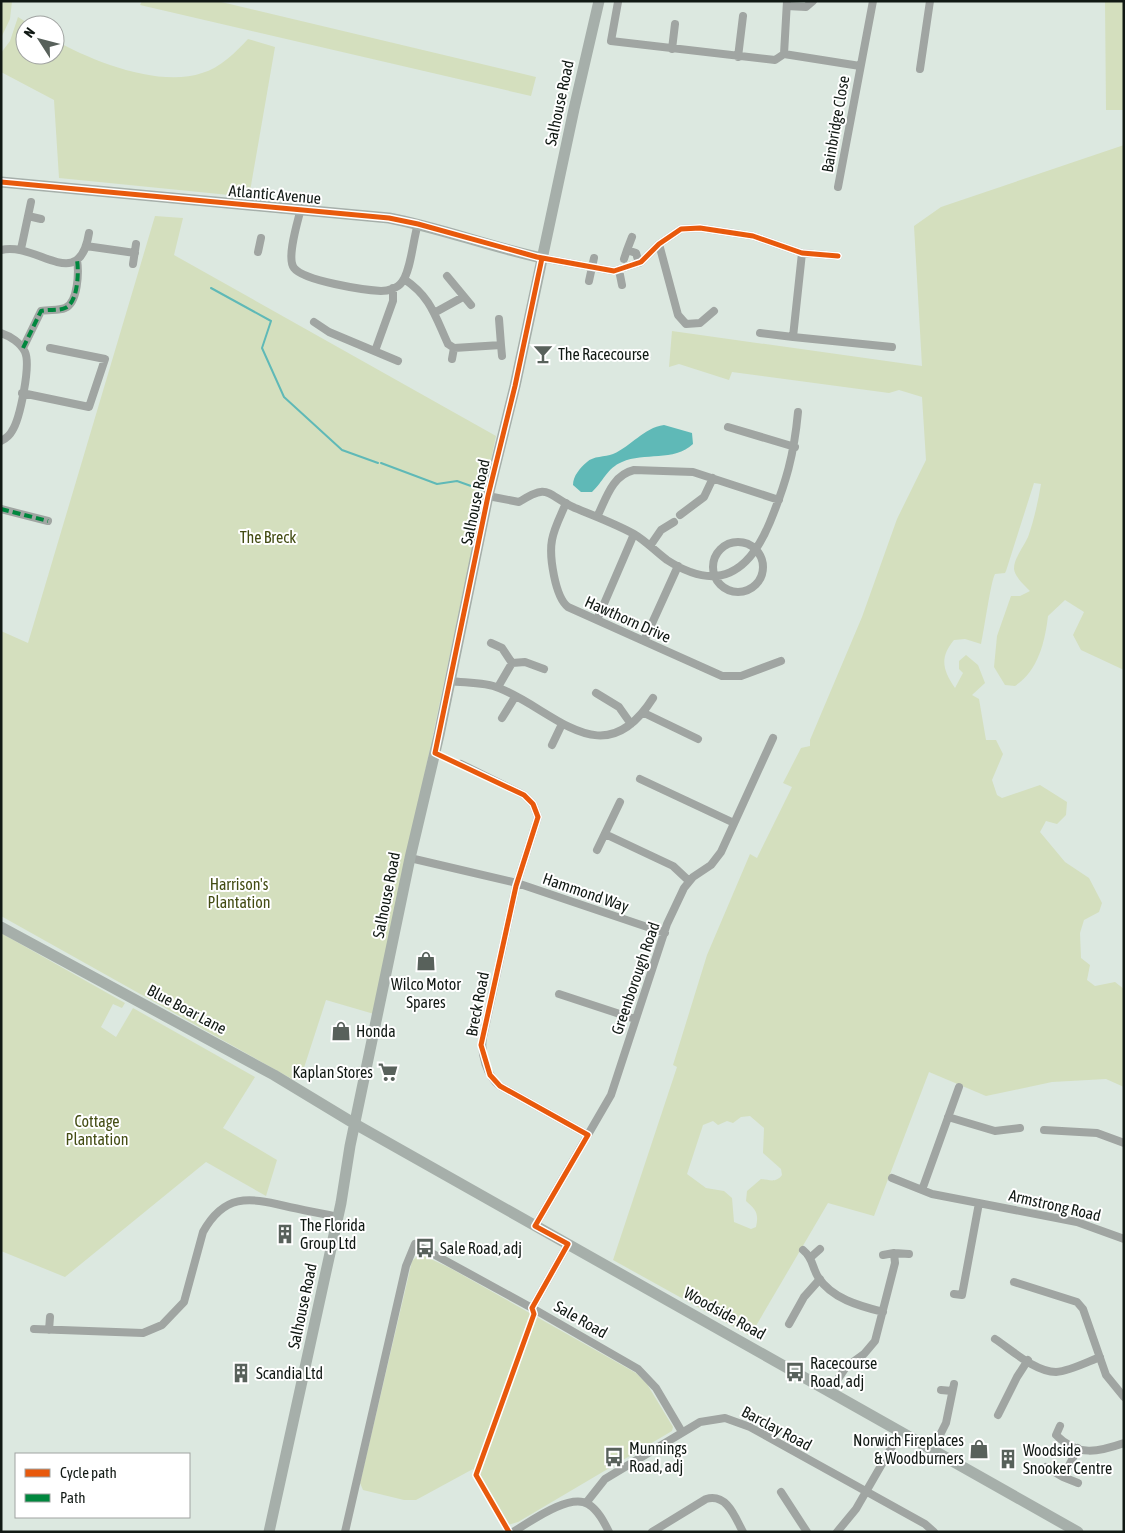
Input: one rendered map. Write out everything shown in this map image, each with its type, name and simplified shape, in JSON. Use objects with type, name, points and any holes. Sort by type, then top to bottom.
[{"type":"street","name":"Salhouse Road","points":[[269,1532],[338,1217],[355,1124],[410,858],[450,681],[488,496],[515,386],[599,1]]},
{"type":"street","points":[[784,54],[787,4],[806,7],[813,1]]},
{"type":"street","name":"Bainbridge Close","points":[[838,187],[873,1]]},
{"type":"street","points":[[920,69],[930,1]]},
{"type":"street","points":[[618,2],[611,41],[775,60],[784,54],[860,66]]},
{"type":"street","points":[[738,57],[743,16]]},
{"type":"street","points":[[672,49],[676,24]]},
{"type":"street","name":"Atlantic Avenue","points":[[1,182],[358,214],[418,224],[466,239],[542,258]]},
{"type":"street","points":[[21,249],[30,202]]},
{"type":"street","points":[[301,208],[291,259],[293,267],[301,274],[345,286],[383,291],[393,288],[404,279],[418,224]]},
{"type":"street","points":[[28,216],[41,219]]},
{"type":"street","points":[[542,258],[614,271],[639,263],[659,244],[681,229],[700,228],[754,236],[802,254],[838,256]]},
{"type":"street","points":[[1,250],[11,248],[31,251],[42,259],[68,264],[77,260],[86,246],[89,233]]},
{"type":"street","points":[[624,259],[632,237]]},
{"type":"street","points":[[258,252],[261,238]]},
{"type":"street","points":[[133,264],[136,244]]},
{"type":"street","points":[[659,244],[678,315],[686,324],[700,323],[714,311]]},
{"type":"street","points":[[86,246],[135,253]]},
{"type":"street","points":[[627,250],[636,253],[639,263]]},
{"type":"street","points":[[793,337],[802,254]]},
{"type":"street","points":[[589,281],[594,258]]},
{"type":"street","points":[[23,348],[41,311],[68,307],[73,301],[79,270],[77,260]]},
{"type":"street","points":[[619,270],[622,285]]},
{"type":"street","points":[[447,276],[471,305]]},
{"type":"street","points":[[404,279],[420,290],[434,313],[448,344],[454,348],[501,345]]},
{"type":"street","points":[[375,351],[393,301],[393,288]]},
{"type":"street","points":[[434,313],[463,297]]},
{"type":"street","points":[[498,319],[502,356]]},
{"type":"street","points":[[314,322],[329,332],[398,361]]},
{"type":"street","points":[[1,333],[20,344],[26,353],[27,366],[13,430],[1,441]]},
{"type":"street","points":[[760,333],[892,346]]},
{"type":"street","points":[[22,393],[89,407],[105,359],[50,348]]},
{"type":"street","points":[[452,359],[454,348]]},
{"type":"street","points":[[488,496],[518,502],[532,493],[546,491],[566,503],[634,534],[678,566],[715,576],[741,568],[756,550],[779,500],[795,447],[798,412]]},
{"type":"street","points":[[728,427],[795,447]]},
{"type":"street","points":[[597,517],[611,487],[626,472],[642,470],[693,472],[779,500]]},
{"type":"street","points":[[680,516],[704,497],[713,478]]},
{"type":"street","name":"Hawthorn Drive","points":[[566,503],[551,541],[558,593],[568,607],[716,674],[727,677],[741,676],[781,661]]},
{"type":"street","points":[[1,509],[48,521]]},
{"type":"street","points":[[650,546],[661,530],[674,522]]},
{"type":"street","points":[[597,620],[634,534]]},
{"type":"street","points":[[742,543],[756,550],[762,559],[763,570],[759,580],[752,588],[743,592],[733,592],[720,584],[715,576],[714,560],[719,551],[727,545],[742,543]]},
{"type":"street","points":[[644,641],[678,566]]},
{"type":"street","points":[[491,643],[502,648],[512,663]]},
{"type":"street","points":[[512,663],[525,662],[544,669]]},
{"type":"street","points":[[498,687],[512,663]]},
{"type":"street","points":[[450,681],[498,687],[562,724],[586,735],[608,733],[632,724],[646,710],[653,698]]},
{"type":"street","points":[[596,693],[619,707],[632,724]]},
{"type":"street","points":[[502,718],[515,697]]},
{"type":"street","points":[[640,702],[646,710],[698,739]]},
{"type":"street","points":[[552,745],[562,724]]},
{"type":"street","name":"Greenborough Road","points":[[536,1226],[611,1095],[665,933],[684,888],[690,880],[705,870],[716,859],[773,738]]},
{"type":"street","points":[[760,743],[769,747]]},
{"type":"street","points":[[461,764],[471,769],[467,778]]},
{"type":"street","name":"Breck Road","points":[[471,769],[524,795],[533,804],[537,812],[536,825],[516,883],[483,1037],[482,1051],[490,1075],[500,1086],[588,1135]]},
{"type":"street","points":[[640,779],[734,823]]},
{"type":"street","points":[[597,850],[620,802]]},
{"type":"street","points":[[605,834],[673,866],[690,880]]},
{"type":"street","name":"Hammond Way","points":[[410,858],[516,883],[665,933]]},
{"type":"street","name":"Blue Boar Lane","points":[[1,927],[274,1075],[355,1124]]},
{"type":"street","points":[[559,994],[635,1019]]},
{"type":"street","points":[[922,1190],[959,1087]]},
{"type":"street","points":[[948,1118],[994,1131],[1020,1128]]},
{"type":"street","name":"Woodside Road","points":[[355,1124],[1078,1532]]},
{"type":"street","points":[[1044,1130],[1097,1133],[1124,1143]]},
{"type":"street","name":"Armstrong Road","points":[[892,1178],[945,1198],[1077,1222],[1124,1239]]},
{"type":"street","points":[[34,1330],[143,1333],[162,1325],[184,1302],[203,1232],[208,1223],[215,1214],[234,1202],[255,1199],[338,1217]]},
{"type":"street","points":[[962,1295],[979,1203]]},
{"type":"street","name":"Sale Road","points":[[345,1532],[406,1266],[413,1244],[638,1368],[654,1386],[682,1432]]},
{"type":"street","points":[[532,1308],[568,1244]]},
{"type":"street","points":[[811,1257],[820,1249]]},
{"type":"street","points":[[803,1250],[811,1257],[820,1279],[842,1298],[883,1312]]},
{"type":"street","points":[[830,1391],[846,1367],[864,1354],[875,1342],[895,1263],[894,1253]]},
{"type":"street","points":[[883,1255],[894,1253],[909,1254]]},
{"type":"street","points":[[789,1324],[804,1297],[820,1279]]},
{"type":"street","points":[[1014,1282],[1021,1289],[1077,1302],[1083,1309],[1109,1379],[1124,1397]]},
{"type":"street","points":[[49,1330],[50,1317]]},
{"type":"street","points":[[998,1345],[1041,1368],[1056,1372],[1100,1357]]},
{"type":"street","points":[[998,1409],[1028,1360]]},
{"type":"street","points":[[932,1449],[946,1424],[953,1388],[941,1390]]},
{"type":"street","name":"Barclay Road","points":[[586,1503],[605,1479],[704,1420],[722,1417],[735,1420],[924,1524],[934,1532]]},
{"type":"street","points":[[1048,1441],[1056,1435],[1060,1426]]},
{"type":"street","points":[[837,1532],[846,1523],[866,1492],[901,1431]]},
{"type":"street","points":[[1056,1435],[1078,1448],[1094,1452],[1124,1440]]},
{"type":"street","points":[[1063,1477],[1078,1448]]},
{"type":"street","points":[[1046,1467],[1078,1483]]},
{"type":"street","points":[[781,1492],[807,1532]]},
{"type":"street","points":[[652,1532],[706,1499],[715,1498],[726,1503],[743,1532]]},
{"type":"street","points":[[513,1532],[560,1505],[586,1503],[598,1514],[609,1532]]},
{"type":"green space","points":[[1,1],[12,1],[10,19],[1,38]]},
{"type":"green space","points":[[142,1],[217,1],[536,77],[531,96],[140,5]]},
{"type":"green space","points":[[1105,1],[1124,1],[1124,110],[1106,110]]},
{"type":"green space","points":[[15,26],[15,65],[65,65],[65,45],[106,64],[147,75],[166,77],[185,77],[209,71],[227,59],[248,39],[275,47],[249,197],[59,178],[54,100],[1,72],[1,53],[10,41]]},
{"type":"green space","points":[[1124,145],[1124,670],[1081,650],[1073,635],[1084,612],[1065,600],[1048,616],[1045,636],[1039,655],[1023,680],[1015,686],[1005,685],[994,667],[997,636],[1011,596],[1020,596],[1030,591],[1018,578],[1014,565],[1028,537],[1036,511],[1041,484],[1034,483],[1006,571],[1005,573],[995,574],[993,578],[981,644],[965,639],[954,640],[946,653],[944,664],[945,670],[955,688],[963,673],[959,669],[959,661],[966,655],[978,665],[985,683],[972,695],[979,699],[986,740],[996,740],[1003,754],[992,780],[997,795],[1002,798],[1040,785],[1067,802],[1066,815],[1057,824],[1046,821],[1040,832],[1065,862],[1089,878],[1102,903],[1099,912],[1084,920],[1080,933],[1081,958],[1090,965],[1087,980],[1095,986],[1115,982],[1124,989],[1124,1087],[1106,1079],[1052,1082],[986,1096],[929,1072],[874,1216],[828,1203],[750,1336],[613,1260],[677,1067],[673,1065],[707,955],[750,854],[757,858],[792,787],[783,783],[801,748],[810,746],[810,740],[862,617],[897,519],[926,460],[922,397],[899,390],[889,393],[732,372],[729,380],[679,364],[669,367],[672,331],[922,366],[914,226],[941,207]],"holes":[[[750,1116],[764,1128],[763,1153],[781,1169],[782,1175],[775,1180],[761,1179],[747,1191],[746,1201],[757,1215],[756,1227],[751,1229],[734,1222],[732,1198],[724,1191],[706,1188],[687,1174],[703,1125],[713,1121],[718,1125],[727,1121],[733,1123],[741,1117]]]},
{"type":"green space","points":[[155,216],[183,218],[174,255],[496,436],[374,1014],[326,1000],[300,1080],[292,1079],[1,916],[1,631],[28,643]]},
{"type":"green space","name":"Cottage Plantation","points":[[1,933],[125,1003],[122,1008],[113,1004],[101,1027],[116,1037],[133,1008],[255,1077],[223,1128],[277,1160],[266,1196],[206,1162],[65,1277],[1,1251]]},
{"type":"green space","points":[[420,1254],[450,1268],[636,1373],[647,1384],[673,1427],[672,1431],[518,1522],[508,1525],[473,1469],[416,1500],[404,1500],[363,1490],[360,1483],[412,1261]]},
{"type":"water","points":[[664,425],[692,433],[693,444],[677,453],[631,459],[622,462],[609,471],[592,492],[581,492],[573,485],[577,472],[590,460],[620,451],[644,433]]},
{"type":"waterway","points":[[211,288],[271,321],[262,348],[284,397],[342,450],[378,463]]},
{"type":"waterway","points":[[381,463],[437,484],[457,481],[485,491]]},
{"type":"marked path","points":[[23,348],[41,311],[65,308],[73,300],[78,279],[77,260]]},
{"type":"marked path","points":[[1,509],[48,521]]},
{"type":"cycle path","points":[[1,182],[389,218],[418,224],[537,257],[614,271],[641,262],[659,244],[681,229],[700,228],[753,236],[802,253],[838,256]]},
{"type":"cycle path","points":[[509,1532],[476,1475],[534,1314],[532,1308],[568,1244],[535,1226],[588,1135],[500,1086],[490,1075],[481,1045],[516,886],[538,817],[533,804],[524,795],[435,753],[488,496],[515,386],[542,258]]},
{"type":"place","name":"The Racecourse","points":[[543,354]]},
{"type":"place","name":"Wilco Motor Spares","points":[[426,961]]},
{"type":"place","name":"Honda","points":[[341,1031]]},
{"type":"place","name":"Kaplan Stores","points":[[388,1072]]},
{"type":"place","name":"The Florida Group Ltd","points":[[285,1234]]},
{"type":"place","name":"Sale Road, adj","points":[[425,1248]]},
{"type":"place","name":"Racecourse Road, adj","points":[[795,1372]]},
{"type":"place","name":"Scandia Ltd","points":[[241,1373]]},
{"type":"place","name":"Norwich Fireplaces & Woodburners","points":[[979,1449]]},
{"type":"place","name":"Munnings Road, adj","points":[[614,1457]]},
{"type":"place","name":"Woodside Snooker Centre","points":[[1008,1459]]},
{"type":"park label","name":"The Breck","points":[[268,537]]},
{"type":"park label","name":"Harrison's Plantation","points":[[239,893]]}]
